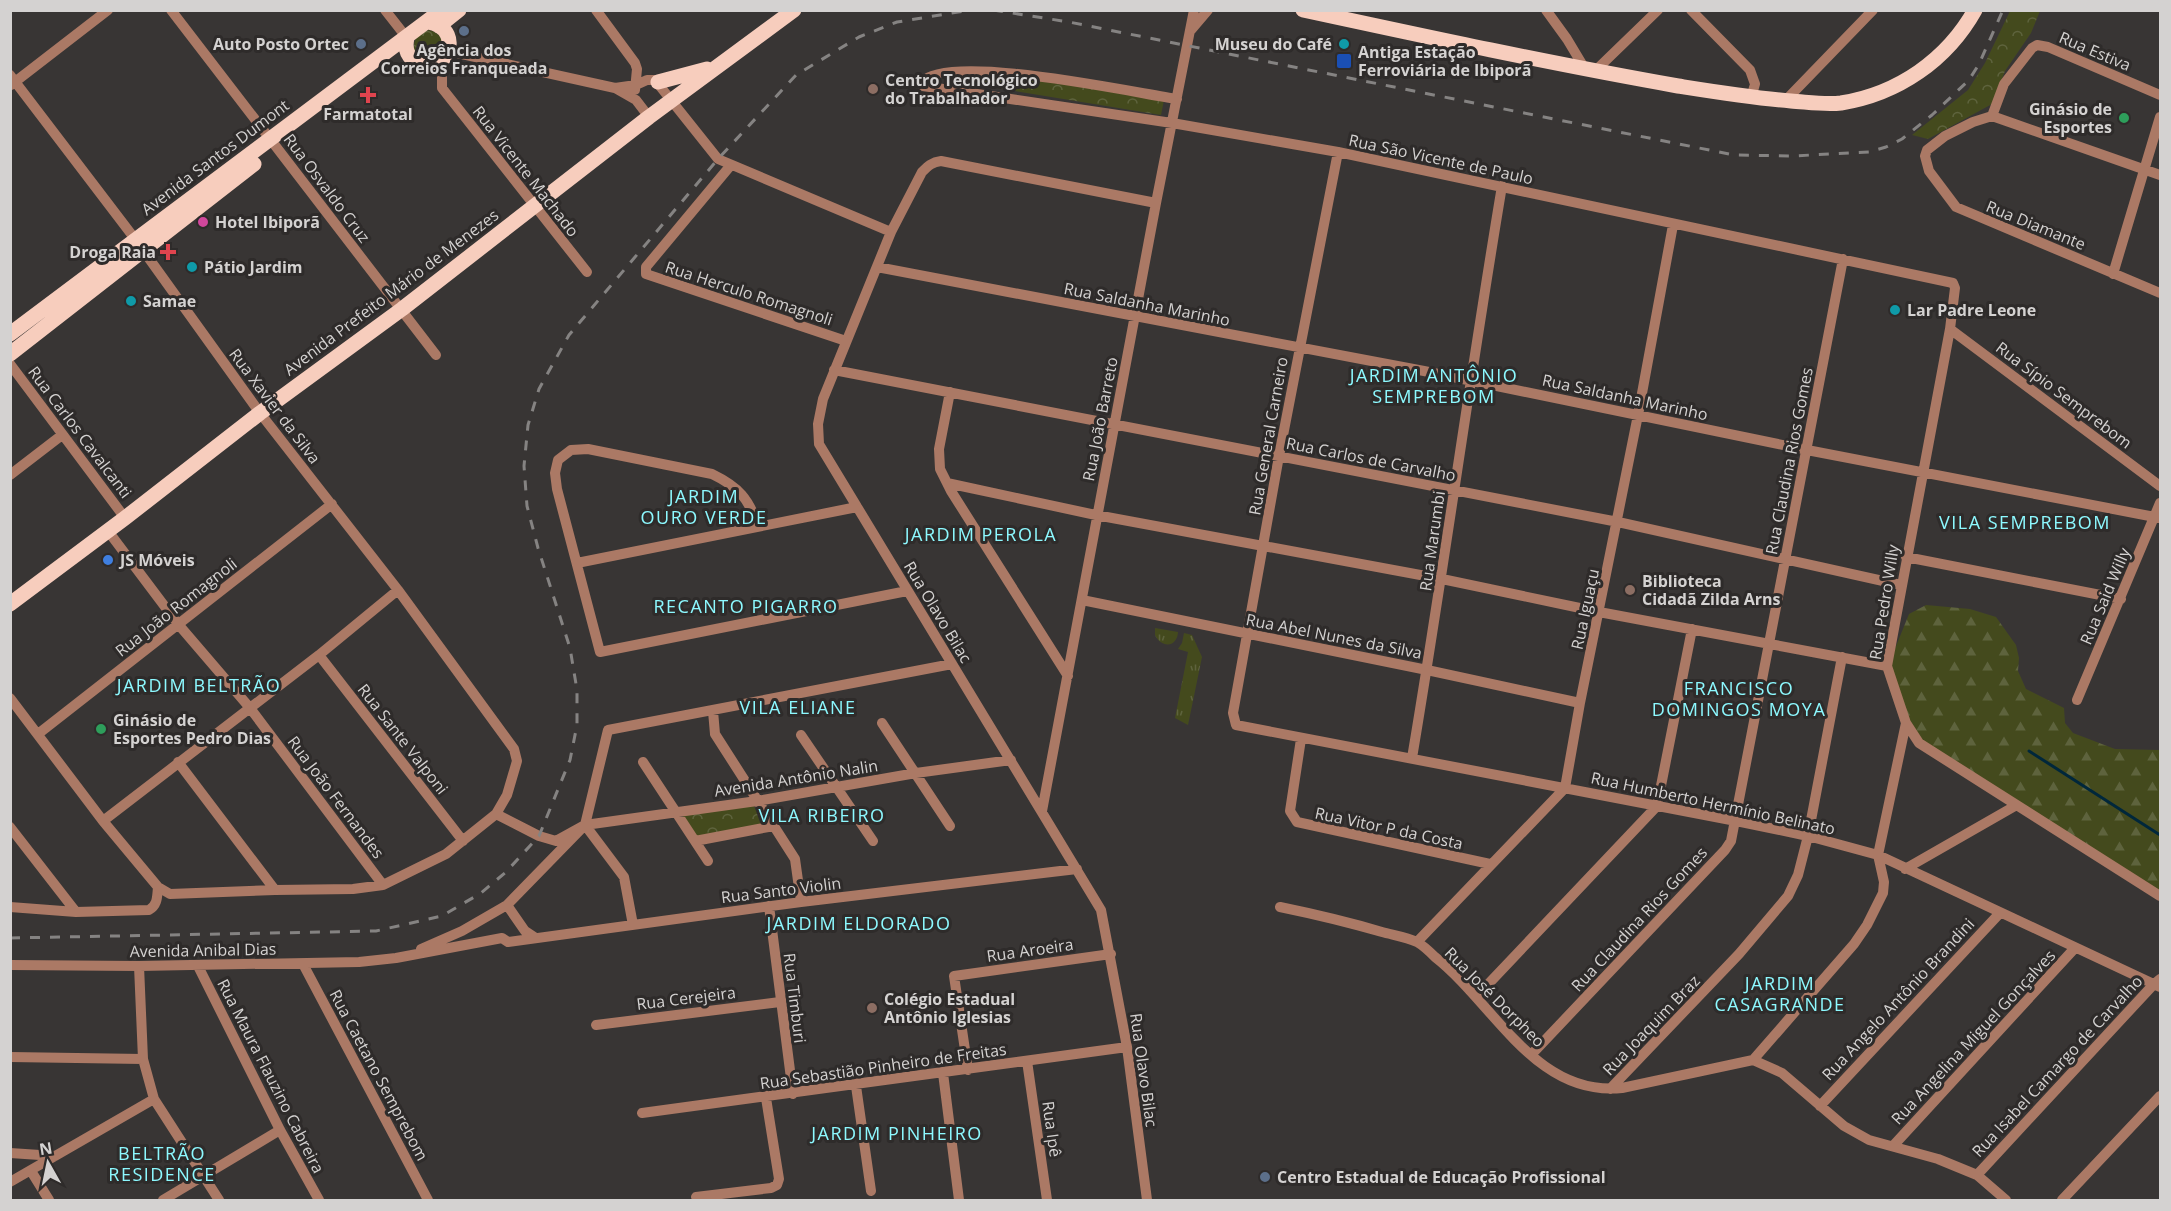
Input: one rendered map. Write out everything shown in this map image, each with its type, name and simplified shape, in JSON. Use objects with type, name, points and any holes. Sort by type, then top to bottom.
[{"type":"main road","name":"Avenida Santos Dumont","points":[[10,354],[67,301],[139,244],[436,19],[459,10]]},
{"type":"main road","name":"Avenida Prefeito Mário de Menezes","points":[[10,604],[260,413],[402,309],[649,117],[794,10]]},
{"type":"main road","points":[[1303,10],[1590,70],[1751,98],[1840,103],[1871,96],[1901,84],[1929,65],[1951,45],[1975,10]]},
{"type":"main road","points":[[406,43],[408,55],[418,64],[431,66],[445,56],[448,37],[436,19]]},
{"type":"main road","points":[[658,82],[716,67]]},
{"type":"main road","name":"Avenida Santos Dumont","points":[[10,334],[67,301]]},
{"type":"street","points":[[12,80],[108,10]]},
{"type":"street","name":"Rua Osvaldo Cruz","points":[[171,10],[436,355]]},
{"type":"street","points":[[385,10],[406,43]]},
{"type":"street","points":[[596,10],[635,63],[637,69],[634,92],[636,100]]},
{"type":"street","name":"Rua João Barreto","points":[[1042,811],[1096,515],[1194,10]]},
{"type":"street","points":[[1189,33],[1208,10]]},
{"type":"street","points":[[1546,10],[1590,70],[1658,10]]},
{"type":"street","points":[[1691,10],[1750,70],[1755,84],[1751,98]]},
{"type":"street","points":[[1785,100],[1873,10]]},
{"type":"street","name":"Rua Estiva","points":[[1992,116],[2004,84],[2020,62],[2037,45],[2048,46],[2160,95]]},
{"type":"street","points":[[445,56],[615,88],[636,85],[647,80],[658,82],[718,159],[891,232]]},
{"type":"street","name":"Rua Vicente Machado","points":[[445,56],[442,88],[586,272]]},
{"type":"street","name":"Rua São Vicente de Paulo","points":[[1177,99],[1001,71],[957,71],[929,76],[922,80],[923,86],[1172,123],[1338,152],[1673,225],[1951,282],[1954,285]]},
{"type":"street","name":"Rua Xavier da Silva","points":[[12,80],[139,244],[260,413],[398,591],[517,755],[507,795],[496,814]]},
{"type":"street","points":[[615,88],[636,100],[649,117]]},
{"type":"street","points":[[1992,116],[2160,175]]},
{"type":"street","name":"Rua Diamante","points":[[1992,116],[1973,122],[1945,136],[1927,150],[1925,156],[1929,171],[1959,210],[2160,293]]},
{"type":"street","points":[[2114,274],[2160,117]]},
{"type":"street","name":"Rua General Carneiro","points":[[1236,725],[1233,713],[1279,456],[1338,152]]},
{"type":"street","name":"Rua Olavo Bilac","points":[[1147,1200],[1127,1047],[1101,910],[819,444],[818,424],[823,399],[834,370],[891,232],[922,172],[934,161],[1156,203]]},
{"type":"street","name":"Rua Herculo Romagnoli","points":[[731,165],[646,267],[645,272],[649,276],[846,341]]},
{"type":"street","name":"Rua Marumbi","points":[[1412,758],[1442,579],[1470,381],[1502,186]]},
{"type":"street","name":"Rua Iguaçu","points":[[1566,788],[1580,703],[1618,522],[1673,225]]},
{"type":"street","name":"Rua Claudina Rios Gomes","points":[[1532,1055],[1731,841],[1843,259]]},
{"type":"street","name":"Rua Saldanha Marinho","points":[[877,267],[1470,381],[2157,518]]},
{"type":"street","name":"Rua Pedro Willy","points":[[1954,285],[1950,329],[1887,666],[1906,723],[1919,743],[2160,896]]},
{"type":"street","name":"Rua Sípio Semprebom","points":[[1950,329],[2160,486]]},
{"type":"street","name":"Rua Carlos Cavalcanti","points":[[10,364],[125,518]]},
{"type":"street","name":"Rua Carlos de Carvalho","points":[[834,370],[1618,522],[1901,585]]},
{"type":"street","points":[[950,392],[939,449],[940,470],[1068,676]]},
{"type":"street","points":[[10,475],[62,435]]},
{"type":"street","points":[[759,526],[745,497],[730,483],[712,474],[588,449],[571,450],[558,460],[555,473],[600,652],[908,591]]},
{"type":"street","points":[[947,483],[1096,515],[1442,579],[1599,612],[1887,666]]},
{"type":"street","name":"Rua Said Willy","points":[[2077,700],[2157,518],[2160,503]]},
{"type":"street","name":"Rua João Romagnoli","points":[[38,734],[332,504]]},
{"type":"street","points":[[577,563],[857,507]]},
{"type":"street","name":"Rua João Fernandes","points":[[108,531],[178,624],[250,708],[383,885]]},
{"type":"street","points":[[1906,557],[2121,599]]},
{"type":"street","points":[[103,821],[319,656],[398,591]]},
{"type":"street","name":"Rua Abel Nunes da Silva","points":[[1082,600],[1580,703]]},
{"type":"street","points":[[1476,997],[1657,806],[1692,629]]},
{"type":"street","name":"Rua Sante Valponi","points":[[319,656],[463,841]]},
{"type":"street","name":"Rua Joaquim Braz","points":[[1610,1089],[1739,954],[1788,896],[1798,875],[1808,836],[1842,657]]},
{"type":"street","points":[[10,698],[16,714],[38,734],[103,821],[158,887],[170,894],[353,889],[383,885],[446,854],[496,814],[539,836],[556,841],[585,825],[608,730],[952,664]]},
{"type":"street","points":[[713,711],[715,734],[796,862],[801,902]]},
{"type":"street","points":[[882,723],[950,826]]},
{"type":"street","points":[[1906,723],[1878,855],[1884,887],[1861,935],[1827,978],[1753,1060],[1782,1073],[1844,1126],[1869,1140],[1938,1159],[1977,1175],[2006,1200]]},
{"type":"street","name":"Rua Humberto Hermínio Belinato","points":[[1236,725],[1736,821],[1808,836],[1878,855],[2074,949],[2158,983]]},
{"type":"street","points":[[801,735],[873,841]]},
{"type":"street","name":"Rua Vitor P da Costa","points":[[1301,739],[1290,811],[1297,822],[1490,864]]},
{"type":"street","name":"Avenida Antônio Nalin","points":[[585,825],[757,801],[916,773],[1011,760]]},
{"type":"street","points":[[178,762],[274,890]]},
{"type":"street","points":[[643,762],[708,861]]},
{"type":"street","points":[[1417,942],[1566,788]]},
{"type":"street","points":[[1905,869],[2015,806]]},
{"type":"street","points":[[585,825],[624,877],[633,925]]},
{"type":"street","name":"Avenida Anibal Dias","points":[[396,958],[445,939],[507,905],[585,825]]},
{"type":"street","points":[[695,841],[774,826]]},
{"type":"street","points":[[10,827],[76,912]]},
{"type":"street","points":[[552,860],[556,841]]},
{"type":"street","name":"Rua Santo Violin","points":[[491,940],[502,938],[508,942],[769,906],[1077,869]]},
{"type":"street","points":[[10,907],[76,912],[149,910],[155,907],[157,902],[158,887]]},
{"type":"street","points":[[507,905],[517,921],[534,937]]},
{"type":"street","name":"Rua Timburi","points":[[769,906],[793,1094]]},
{"type":"street","name":"Rua José Dorpheo","points":[[1280,907],[1340,920],[1417,942],[1444,964],[1496,1022],[1543,1067],[1571,1082],[1610,1089],[1753,1060]]},
{"type":"street","name":"Rua Angelo Antônio Brandini","points":[[1820,1106],[1999,914]]},
{"type":"street","points":[[483,920],[484,932],[491,940]]},
{"type":"street","points":[[508,942],[513,935],[517,921]]},
{"type":"street","name":"Avenida Anibal Dias","points":[[10,965],[198,966],[359,962],[396,958],[491,940]]},
{"type":"street","name":"Rua Angelina Miguel Gonçalves","points":[[1893,1146],[2074,949]]},
{"type":"street","name":"Rua Aroeira","points":[[968,1070],[954,976],[1111,954]]},
{"type":"street","name":"Rua Caetano Semprebom","points":[[303,964],[428,1200]]},
{"type":"street","points":[[139,966],[143,1059],[154,1099],[219,1200]]},
{"type":"street","name":"Rua Maura Flauzino Cabreira","points":[[198,966],[280,1130],[319,1200]]},
{"type":"street","name":"Rua Isabel Camargo de Carvalho","points":[[1977,1175],[2158,983]]},
{"type":"street","name":"Rua Cerejeira","points":[[596,1025],[780,1002]]},
{"type":"street","name":"Rua Sebastião Pinheiro de Freitas","points":[[642,1113],[856,1086],[1127,1047]]},
{"type":"street","points":[[10,1057],[143,1059]]},
{"type":"street","name":"Rua Ipê","points":[[1027,1061],[1047,1200]]},
{"type":"street","points":[[943,1073],[959,1200]]},
{"type":"street","points":[[856,1086],[871,1191]]},
{"type":"street","points":[[2061,1200],[2160,1096]]},
{"type":"street","points":[[696,1197],[771,1188],[777,1185],[779,1179],[766,1098]]},
{"type":"street","points":[[10,1182],[154,1099]]},
{"type":"street","points":[[163,1200],[280,1130]]},
{"type":"street","points":[[10,1153],[56,1156]]},
{"type":"street","points":[[30,1171],[49,1200]]},
{"type":"green space","points":[[2010,11],[2040,11],[2031,33],[2005,71],[1992,104],[1928,139],[1912,135],[1968,90],[1985,63]]},
{"type":"green space","points":[[429,30],[440,36],[444,48],[431,62],[414,52],[416,38]]},
{"type":"green space","points":[[1006,75],[1164,100],[1161,115],[942,79],[946,76]]},
{"type":"green space","points":[[1926,605],[1970,609],[1996,617],[2016,645],[2019,658],[2018,671],[2026,689],[2064,708],[2065,723],[2073,733],[2115,749],[2160,750],[2160,891],[1914,735],[1888,666],[1909,614]]},
{"type":"green space","points":[[1155,628],[1178,632],[1175,641],[1168,644],[1161,642],[1155,635]]},
{"type":"green space","points":[[1184,633],[1192,635],[1202,657],[1188,725],[1175,718],[1188,652],[1178,649]]},
{"type":"green space","points":[[752,803],[765,825],[698,838],[682,815]]},
{"type":"waterway","points":[[2029,751],[2160,835]]},
{"type":"railway","points":[[10,938],[376,931],[442,916],[481,893],[506,872],[539,836],[570,760],[577,725],[577,690],[570,648],[527,506],[524,466],[528,425],[539,389],[569,335],[718,159],[796,75],[859,37],[897,22],[971,10]]},
{"type":"railway","points":[[993,10],[1069,22],[1734,155],[1792,156],[1869,152],[1902,139],[1932,115],[1969,80],[1979,64],[2003,10]]},
{"type":"place","name":"Agência dos Correios Franqueada","points":[[464,31]]},
{"type":"place","name":"Auto Posto Ortec","points":[[361,44]]},
{"type":"place","name":"Museu do Café","points":[[1344,44]]},
{"type":"place","name":"Antiga Estação Ferroviária de Ibiporã","points":[[1344,61]]},
{"type":"place","name":"Centro Tecnológico do Trabalhador","points":[[873,89]]},
{"type":"place","name":"Farmatotal","points":[[368,95]]},
{"type":"place","name":"Ginásio de Esportes","points":[[2124,118]]},
{"type":"place","name":"Hotel Ibiporã","points":[[203,222]]},
{"type":"place","name":"Droga Raia","points":[[168,252]]},
{"type":"place","name":"Pátio Jardim","points":[[192,267]]},
{"type":"place","name":"Samae","points":[[131,301]]},
{"type":"place","name":"Lar Padre Leone","points":[[1895,310]]},
{"type":"place","name":"JS Móveis","points":[[108,560]]},
{"type":"place","name":"Biblioteca Cidadã Zilda Arns","points":[[1630,590]]},
{"type":"place","name":"Ginásio de Esportes Pedro Dias","points":[[101,729]]},
{"type":"place","name":"Colégio Estadual Antônio Iglesias","points":[[872,1008]]},
{"type":"place","name":"Centro Estadual de Educação Profissional","points":[[1265,1177]]},
{"type":"district","name":"JARDIM ANTÔNIO SEMPREBOM","points":[[1434,385]]},
{"type":"district","name":"JARDIM OURO VERDE","points":[[704,506]]},
{"type":"district","name":"VILA SEMPREBOM","points":[[2025,522]]},
{"type":"district","name":"JARDIM PEROLA","points":[[981,534]]},
{"type":"district","name":"RECANTO PIGARRO","points":[[746,606]]},
{"type":"district","name":"JARDIM BELTRÃO","points":[[199,685]]},
{"type":"district","name":"FRANCISCO DOMINGOS MOYA","points":[[1739,698]]},
{"type":"district","name":"VILA ELIANE","points":[[798,707]]},
{"type":"district","name":"VILA RIBEIRO","points":[[822,815]]},
{"type":"district","name":"JARDIM ELDORADO","points":[[859,923]]},
{"type":"district","name":"JARDIM CASAGRANDE","points":[[1780,993]]},
{"type":"district","name":"JARDIM PINHEIRO","points":[[897,1133]]},
{"type":"district","name":"BELTRÃO RESIDENCE","points":[[162,1163]]}]
